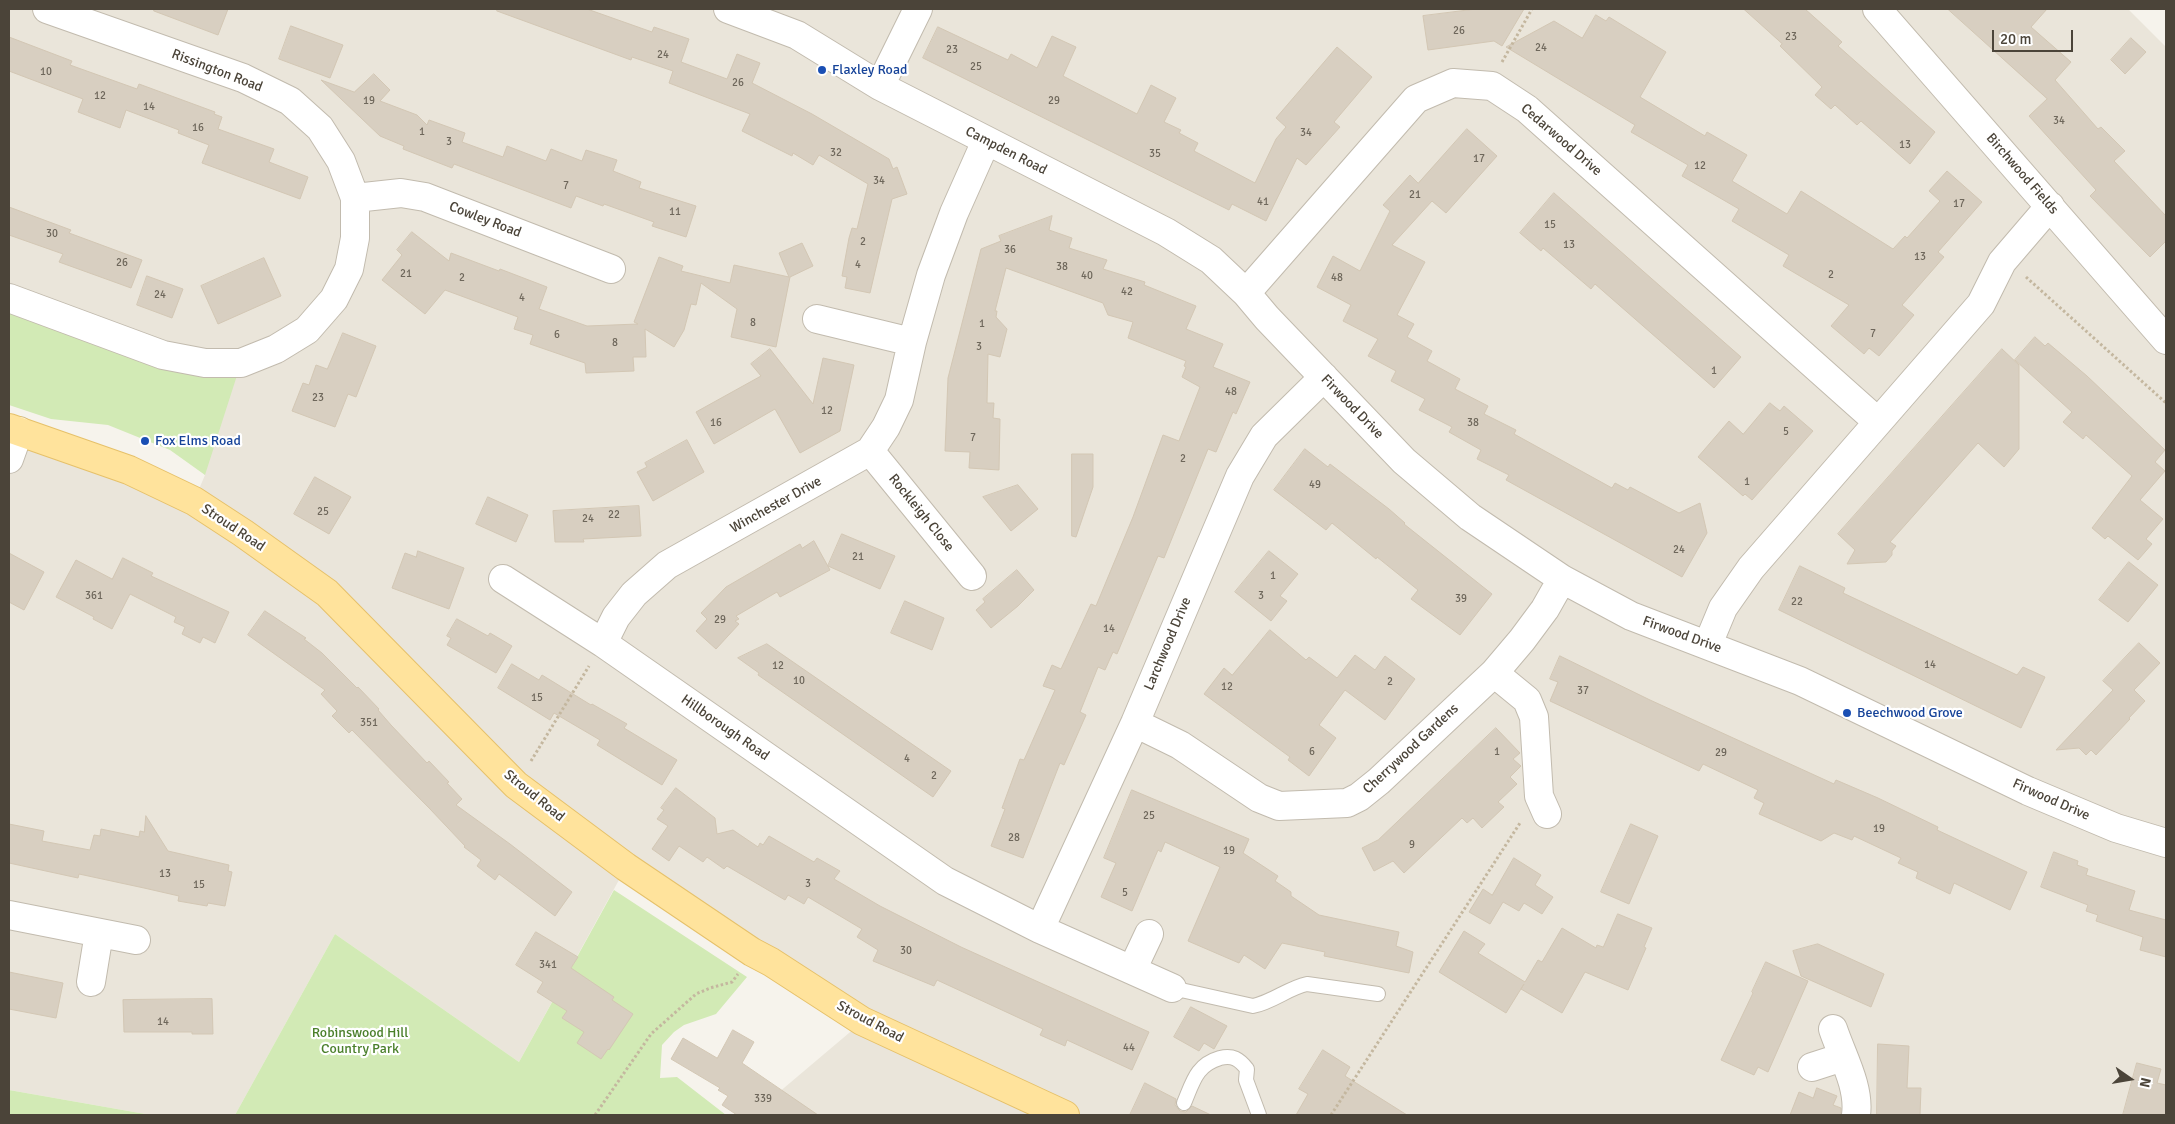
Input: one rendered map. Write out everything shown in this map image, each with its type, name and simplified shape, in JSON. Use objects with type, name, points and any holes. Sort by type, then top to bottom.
[{"type":"main road","name":"Stroud Road","points":[[14,430],[129,470],[194,501],[243,533],[327,593],[516,785],[626,867],[752,952],[771,962],[862,1021],[1065,1115]]},
{"type":"street","name":"Campden Road","points":[[728,9],[797,35],[880,86],[1166,232],[1211,260],[1246,293],[1267,318]]},
{"type":"street","points":[[880,86],[918,9]]},
{"type":"street","name":"Birchwood Fields","points":[[1877,9],[2166,340]]},
{"type":"street","name":"Rissington Road","points":[[9,298],[163,355],[205,363],[241,363],[276,349],[307,330],[334,299],[349,269],[355,238],[355,198],[341,161],[320,128],[290,101],[243,78],[64,12]]},
{"type":"street","name":"Cedarwood Drive","points":[[1246,293],[1416,99],[1453,83],[1492,86],[1527,109],[1878,422]]},
{"type":"street","name":"Winchester Drive","points":[[602,643],[616,617],[634,594],[667,565],[870,450],[886,427],[899,400],[912,342],[931,275],[954,213],[986,141]]},
{"type":"street","name":"Cowley Road","points":[[355,198],[401,193],[425,197],[612,269]]},
{"type":"street","points":[[1708,644],[1723,608],[1751,568],[1982,304],[2005,258],[2050,206]]},
{"type":"street","name":"Firwood Drive","points":[[1267,318],[1404,461],[1470,517],[1562,579],[1630,616],[1708,644],[1800,681],[2028,791],[2116,828],[2166,844]]},
{"type":"street","points":[[817,319],[912,342]]},
{"type":"street","name":"Larchwood Drive","points":[[1040,929],[1135,723],[1240,476],[1264,436],[1324,377]]},
{"type":"street","points":[[9,459],[14,430]]},
{"type":"street","name":"Rockleigh Close","points":[[870,450],[972,576]]},
{"type":"street","name":"Hillborough Road","points":[[503,579],[602,643],[945,881],[1040,929]]},
{"type":"street","name":"Cherrywood Gardens","points":[[1135,723],[1180,745],[1259,798],[1279,806],[1342,804],[1359,797],[1378,781],[1494,673],[1544,609],[1562,579]]},
{"type":"street","points":[[1494,673],[1527,700],[1534,716],[1543,805]]},
{"type":"street","points":[[9,915],[136,940]]},
{"type":"street","points":[[1040,929],[1172,988]]},
{"type":"street","points":[[91,982],[99,933]]},
{"type":"street","points":[[1132,970],[1148,934]]},
{"type":"street","points":[[1833,1029],[1857,1104],[1856,1115]]},
{"type":"street","points":[[1812,1067],[1843,1057]]},
{"type":"lane","points":[[1172,988],[1253,1006],[1267,1004],[1297,986],[1307,984],[1378,994]]},
{"type":"lane","points":[[1184,1103],[1197,1074],[1207,1062],[1228,1056],[1235,1058],[1247,1069],[1246,1080],[1259,1115]]},
{"type":"path","points":[[1492,86],[1507,50],[1532,9]]},
{"type":"path","points":[[2005,258],[2166,403]]},
{"type":"path","points":[[516,785],[602,643]]},
{"type":"path","points":[[1331,1115],[1543,805]]},
{"type":"path","points":[[595,1115],[652,1034],[696,994],[732,982],[752,952]]},
{"type":"shaded area","points":[[9,9],[2128,9],[2166,47],[2166,1115],[752,1115],[862,1022],[625,869],[519,1062],[335,934],[235,1115],[151,1115],[9,1090],[9,428],[194,501],[205,475],[9,298]]},
{"type":"green space","points":[[9,298],[241,363],[205,475],[170,450],[108,425],[51,419],[9,405]]},
{"type":"green space","name":"Robinswood Hill Country Park","points":[[614,890],[747,977],[716,1014],[684,1025],[674,1032],[662,1045],[660,1078],[677,1077],[726,1115],[235,1115],[335,934],[519,1062]]},
{"type":"green space","points":[[9,1090],[151,1115],[9,1115]]},
{"type":"building","points":[[154,9],[228,9],[218,35],[154,11]]},
{"type":"building","points":[[498,9],[587,9],[652,32],[654,27],[689,39],[681,62],[727,79],[737,54],[760,63],[752,83],[812,114],[889,159],[893,169],[897,167],[907,194],[892,199],[870,293],[845,288],[847,277],[842,276],[849,238],[852,228],[857,229],[868,184],[819,155],[813,165],[793,153],[792,156],[742,131],[750,114],[669,83],[673,71],[632,57],[631,60],[497,11]]},
{"type":"building","points":[[1476,9],[1524,9],[1502,46],[1494,41],[1428,50],[1423,16]]},
{"type":"building","points":[[1744,9],[1805,9],[1842,42],[1838,46],[1935,132],[1910,164],[1861,121],[1857,125],[1835,105],[1831,109],[1815,95],[1822,87],[1780,46],[1782,44]]},
{"type":"building","points":[[1948,9],[2047,9],[2031,27],[2071,62],[2055,80],[2098,129],[2101,127],[2125,151],[2114,161],[2166,216],[2166,241],[2150,257],[2090,196],[2096,190],[2029,116],[2047,99]]},
{"type":"building","points":[[1596,15],[1606,21],[1609,17],[1666,52],[1640,97],[1705,136],[1707,132],[1747,155],[1732,181],[1787,214],[1801,191],[1893,249],[1905,236],[1907,238],[1940,201],[1929,191],[1947,171],[1982,202],[1938,252],[1944,257],[1902,305],[1914,315],[1879,356],[1869,348],[1864,354],[1831,326],[1849,305],[1783,266],[1789,255],[1732,221],[1739,209],[1682,176],[1688,165],[1631,132],[1635,125],[1506,47],[1554,21],[1582,38]]},
{"type":"building","points":[[291,26],[343,45],[330,78],[279,59]]},
{"type":"building","points":[[938,27],[1008,60],[1011,54],[1037,68],[1052,36],[1076,47],[1063,76],[1137,114],[1151,85],[1176,98],[1164,122],[1181,130],[1179,133],[1198,143],[1194,151],[1255,183],[1276,139],[1286,127],[1276,118],[1337,47],[1372,77],[1334,122],[1340,127],[1306,165],[1297,158],[1266,221],[1232,204],[1229,210],[923,58]]},
{"type":"building","points":[[9,37],[72,61],[70,65],[137,89],[139,84],[215,112],[214,114],[222,117],[218,129],[274,149],[269,162],[308,177],[300,199],[202,163],[209,145],[178,133],[179,130],[126,110],[120,128],[78,112],[83,99],[9,71]]},
{"type":"building","points":[[2131,38],[2146,52],[2125,74],[2111,60]]},
{"type":"building","points":[[374,74],[390,90],[380,101],[417,115],[427,125],[429,120],[465,133],[462,142],[503,157],[507,146],[546,161],[551,149],[582,161],[586,150],[617,160],[613,171],[641,182],[639,188],[696,206],[686,237],[652,226],[654,222],[604,204],[603,206],[576,196],[571,208],[454,164],[452,168],[403,149],[404,146],[380,136],[321,80],[354,92]]},
{"type":"building","points":[[1467,129],[1497,156],[1446,213],[1432,201],[1392,245],[1425,262],[1397,315],[1414,324],[1407,337],[1432,351],[1427,361],[1460,379],[1455,389],[1488,406],[1484,414],[1516,430],[1514,434],[1612,488],[1615,483],[1628,490],[1630,487],[1679,513],[1700,503],[1707,533],[1682,577],[1506,480],[1509,475],[1477,459],[1481,450],[1449,432],[1452,427],[1419,410],[1425,399],[1391,381],[1396,371],[1368,356],[1378,339],[1343,321],[1351,305],[1317,287],[1333,256],[1360,271],[1390,211],[1383,205],[1410,175],[1418,183]]},
{"type":"building","points":[[1554,193],[1741,357],[1714,388],[1595,284],[1591,289],[1543,248],[1541,251],[1520,233]]},
{"type":"building","points":[[9,207],[71,230],[69,233],[142,260],[131,288],[59,262],[63,254],[9,235]]},
{"type":"building","points":[[1052,216],[1049,230],[1072,238],[1069,248],[1107,260],[1103,269],[1145,282],[1144,285],[1196,306],[1186,329],[1223,344],[1213,367],[1250,382],[1236,414],[1233,412],[1216,452],[1208,449],[1164,558],[1158,556],[1117,654],[1113,652],[1105,670],[1098,667],[1080,712],[1086,715],[1064,765],[1060,763],[1023,858],[991,846],[1005,809],[1002,808],[1020,759],[1024,760],[1055,690],[1043,686],[1052,665],[1061,669],[1091,604],[1096,606],[1133,517],[1163,435],[1179,441],[1200,387],[1182,377],[1186,361],[1128,338],[1133,322],[1108,315],[1103,303],[1006,268],[995,311],[997,311],[996,317],[1007,329],[1000,357],[988,354],[987,403],[994,403],[993,418],[1000,419],[999,470],[969,468],[970,452],[945,451],[948,378],[981,249],[1001,241],[999,236]]},
{"type":"building","points":[[412,232],[449,261],[451,253],[547,287],[539,309],[587,326],[638,324],[634,322],[659,257],[683,266],[681,271],[730,283],[734,265],[789,277],[779,253],[802,243],[813,266],[790,277],[776,347],[731,337],[737,309],[701,283],[696,305],[691,304],[684,330],[674,347],[645,329],[646,357],[633,357],[634,371],[586,373],[585,363],[530,344],[533,335],[514,329],[518,317],[445,290],[425,314],[382,280],[402,255],[397,250]]},
{"type":"building","points":[[264,258],[281,296],[218,324],[201,286]]},
{"type":"building","points":[[147,276],[183,289],[172,318],[137,305]]},
{"type":"building","points":[[343,333],[376,346],[356,397],[348,394],[335,427],[292,411],[303,383],[309,385],[316,365],[327,369]]},
{"type":"building","points":[[2035,337],[2045,346],[2048,343],[2087,376],[2165,450],[2155,462],[2165,471],[2140,500],[2163,519],[2146,539],[2152,544],[2138,560],[2108,536],[2105,539],[2092,528],[2132,476],[2086,435],[2083,439],[2063,422],[2072,412],[2015,360]]},
{"type":"building","points":[[770,349],[813,404],[823,358],[854,365],[840,431],[800,453],[775,409],[714,444],[696,412],[761,376],[751,364]]},
{"type":"building","points":[[2002,349],[2019,365],[2019,449],[2004,467],[1978,443],[1890,542],[1896,546],[1886,562],[1847,564],[1855,550],[1838,534]]},
{"type":"building","points":[[1770,403],[1780,411],[1784,406],[1813,431],[1752,500],[1745,494],[1743,496],[1698,457],[1729,421],[1743,434]]},
{"type":"building","points":[[687,440],[704,472],[653,501],[637,472],[647,467],[645,463]]},
{"type":"building","points":[[1305,449],[1328,467],[1330,464],[1389,509],[1404,524],[1492,594],[1460,635],[1411,599],[1418,590],[1377,557],[1376,559],[1332,523],[1326,530],[1274,490]]},
{"type":"building","points":[[1072,454],[1093,454],[1093,487],[1076,537],[1072,536]]},
{"type":"building","points":[[315,477],[351,497],[329,534],[294,514]]},
{"type":"building","points":[[1018,485],[1038,509],[1011,531],[983,497]]},
{"type":"building","points":[[488,497],[528,515],[516,542],[476,524]]},
{"type":"building","points":[[639,506],[641,536],[583,539],[584,542],[555,542],[553,511]]},
{"type":"building","points":[[842,534],[895,556],[880,589],[828,566]]},
{"type":"building","points":[[814,541],[830,570],[780,597],[777,592],[736,616],[739,619],[735,621],[739,624],[716,649],[696,631],[707,619],[701,613],[726,587],[800,544],[802,548]]},
{"type":"building","points":[[418,551],[464,568],[449,609],[392,588],[405,553],[416,557]]},
{"type":"building","points":[[1269,551],[1298,574],[1280,596],[1287,601],[1271,621],[1235,592]]},
{"type":"building","points":[[9,553],[44,572],[24,610],[9,602]]},
{"type":"building","points":[[123,558],[153,573],[151,576],[229,612],[215,643],[203,637],[200,643],[182,634],[185,627],[174,622],[176,617],[130,594],[112,629],[56,597],[76,560],[112,579]]},
{"type":"building","points":[[2129,562],[2158,585],[2128,622],[2099,600]]},
{"type":"building","points":[[1800,566],[1845,588],[1843,593],[2017,675],[2023,667],[2045,677],[2021,728],[1779,610]]},
{"type":"building","points":[[1017,570],[1034,590],[991,628],[976,610],[985,602],[983,599]]},
{"type":"building","points":[[905,601],[944,618],[932,650],[891,633]]},
{"type":"building","points":[[265,611],[306,638],[304,639],[358,687],[427,763],[429,761],[449,782],[447,783],[462,799],[456,805],[572,892],[555,916],[499,874],[495,880],[477,866],[481,860],[464,847],[430,809],[352,730],[349,733],[332,716],[337,711],[321,694],[325,690],[248,635]]},
{"type":"building","points":[[457,619],[488,636],[490,633],[512,646],[496,673],[447,645],[451,638],[447,636]]},
{"type":"building","points":[[1270,630],[1306,660],[1309,657],[1337,678],[1355,655],[1375,670],[1385,656],[1415,679],[1385,720],[1345,690],[1319,725],[1336,738],[1309,776],[1288,760],[1290,757],[1204,694],[1224,668],[1232,675]]},
{"type":"building","points":[[2139,643],[2160,663],[2134,690],[2145,701],[2096,755],[2091,750],[2086,755],[2079,748],[2056,750],[2113,690],[2103,681]]},
{"type":"building","points":[[767,644],[951,771],[933,797],[758,675],[759,673],[738,658]]},
{"type":"building","points":[[1560,656],[1650,700],[1834,784],[1836,780],[1878,798],[1938,827],[1937,830],[2027,872],[2010,910],[1954,883],[1950,894],[1916,878],[1918,872],[1898,863],[1901,858],[1854,836],[1852,840],[1834,833],[1821,841],[1759,814],[1764,803],[1754,798],[1758,790],[1703,764],[1699,771],[1550,701],[1558,682],[1550,679]]},
{"type":"building","points":[[512,664],[539,680],[542,675],[591,705],[627,724],[624,728],[677,760],[662,785],[597,745],[600,740],[554,713],[550,720],[498,688]]},
{"type":"building","points":[[1496,728],[1520,753],[1513,759],[1521,766],[1510,777],[1517,784],[1498,802],[1504,807],[1482,828],[1473,818],[1467,823],[1462,818],[1404,873],[1393,861],[1374,871],[1362,848],[1378,840]]},
{"type":"building","points":[[676,788],[715,818],[717,834],[733,830],[758,847],[760,843],[763,845],[769,836],[814,862],[817,858],[840,871],[834,879],[880,906],[961,947],[1149,1032],[1132,1070],[1067,1040],[1065,1046],[1040,1035],[1043,1029],[937,980],[934,986],[873,961],[878,950],[857,937],[862,929],[808,897],[804,904],[788,895],[785,900],[727,866],[724,869],[707,857],[703,862],[679,846],[669,861],[652,849],[668,826],[657,819],[664,810],[661,808]]},
{"type":"building","points":[[1132,790],[1249,839],[1243,853],[1278,876],[1275,881],[1291,892],[1291,896],[1319,915],[1399,932],[1396,946],[1413,952],[1409,973],[1324,956],[1325,952],[1282,943],[1265,969],[1244,955],[1239,963],[1188,941],[1220,867],[1165,842],[1161,852],[1158,850],[1132,911],[1101,897],[1116,863],[1104,858]]},
{"type":"building","points":[[146,816],[168,851],[229,865],[228,871],[232,872],[225,906],[208,903],[207,906],[178,901],[179,896],[144,888],[79,874],[78,878],[9,863],[9,824],[44,831],[42,841],[90,850],[94,835],[100,836],[101,829],[139,837],[140,831],[144,832]]},
{"type":"building","points":[[1631,824],[1658,836],[1629,904],[1601,892]]},
{"type":"building","points":[[2054,852],[2078,861],[2077,865],[2088,869],[2086,875],[2135,891],[2129,910],[2166,920],[2166,957],[2140,950],[2143,937],[2096,921],[2098,915],[2086,911],[2088,905],[2041,887]]},
{"type":"building","points":[[1514,858],[1541,875],[1535,885],[1553,897],[1542,914],[1524,903],[1519,911],[1503,902],[1490,924],[1469,912],[1483,889],[1492,895]]},
{"type":"building","points":[[1618,914],[1652,928],[1644,947],[1646,948],[1628,990],[1585,972],[1562,1013],[1521,989],[1524,984],[1506,1013],[1439,972],[1464,931],[1485,944],[1478,953],[1525,982],[1538,960],[1542,962],[1562,928],[1596,948],[1597,945],[1603,947]]},
{"type":"building","points":[[536,932],[578,957],[571,968],[614,997],[612,1000],[633,1014],[601,1059],[577,1043],[584,1032],[562,1018],[567,1011],[537,992],[543,982],[516,965]]},
{"type":"building","points":[[1818,944],[1884,974],[1871,1007],[1801,976],[1793,951]]},
{"type":"building","points":[[1766,962],[1808,981],[1768,1072],[1758,1067],[1754,1075],[1721,1060]]},
{"type":"building","points":[[9,972],[63,983],[56,1018],[9,1009]]},
{"type":"building","points":[[212,999],[213,1034],[192,1034],[192,1032],[124,1032],[123,1000]]},
{"type":"building","points":[[1191,1007],[1227,1026],[1214,1049],[1204,1043],[1199,1051],[1174,1037]]},
{"type":"building","points":[[733,1030],[754,1042],[742,1063],[818,1115],[737,1115],[722,1105],[728,1096],[718,1090],[720,1088],[671,1059],[683,1038],[717,1058]]},
{"type":"building","points":[[1878,1044],[1909,1046],[1907,1088],[1921,1088],[1920,1115],[1877,1115]]},
{"type":"building","points":[[1323,1050],[1350,1067],[1345,1076],[1407,1115],[1296,1115],[1308,1094],[1299,1089]]},
{"type":"building","points":[[2137,1063],[2161,1069],[2157,1083],[2166,1085],[2166,1115],[2123,1115]]},
{"type":"building","points":[[1145,1083],[1176,1099],[1175,1105],[1180,1111],[1186,1112],[1192,1106],[1211,1115],[1130,1115]]},
{"type":"building","points":[[1817,1088],[1837,1096],[1833,1105],[1841,1108],[1841,1115],[1790,1115],[1799,1092],[1813,1098]]},
{"type":"place","name":"Flaxley Road","points":[[822,70]]},
{"type":"place","name":"Fox Elms Road","points":[[145,441]]},
{"type":"place","name":"Beechwood Grove","points":[[1847,713]]}]
